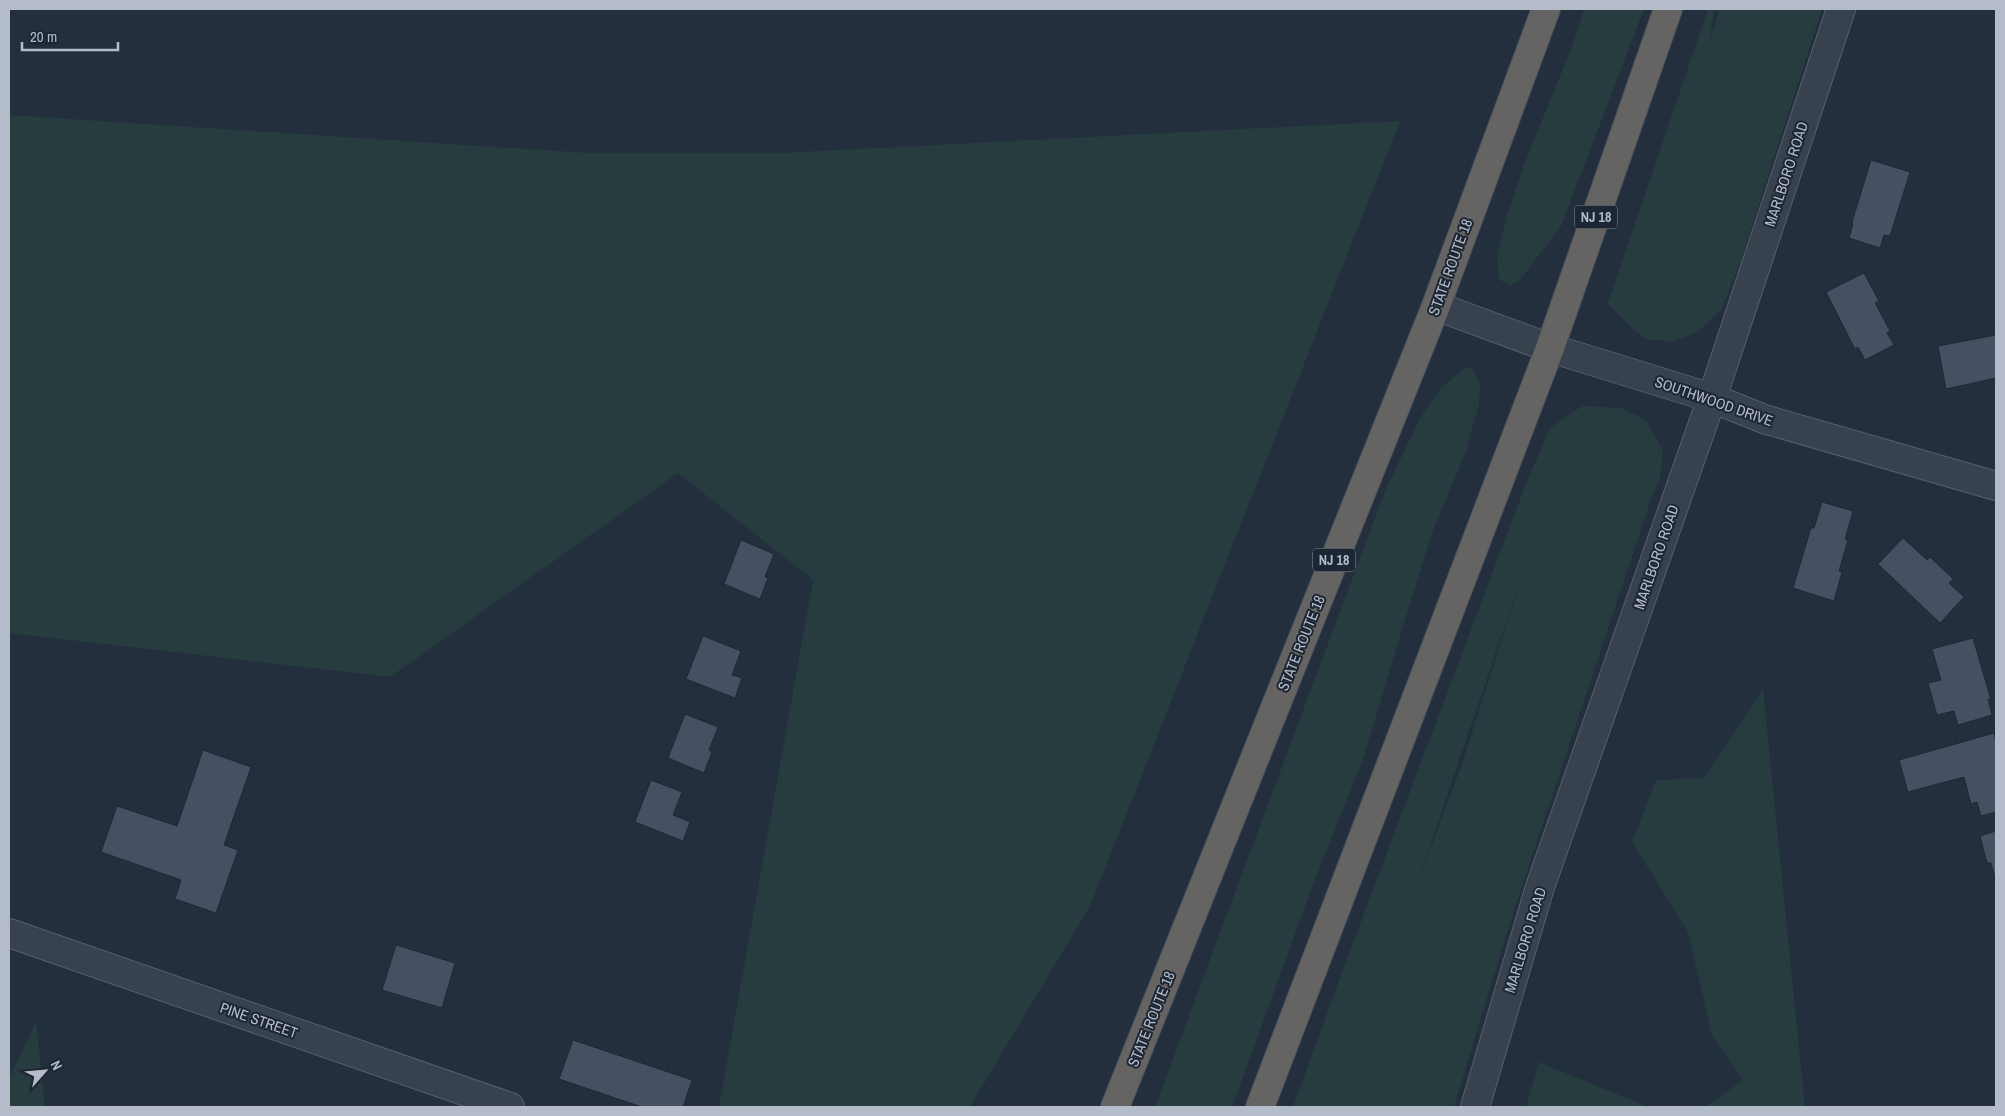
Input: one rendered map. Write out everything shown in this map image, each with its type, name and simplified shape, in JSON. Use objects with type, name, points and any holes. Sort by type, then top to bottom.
[{"type":"highway","name":"STATE ROUTE 18","points":[[1115,1107],[1436,306],[1546,9]]},
{"type":"highway","name":"NJ 18","points":[[1260,1107],[1550,348],[1668,9]]},
{"type":"street","name":"MARLBORO ROAD","points":[[1475,1107],[1540,887],[1712,398],[1841,9]]},
{"type":"street","name":"SOUTHWOOD DRIVE","points":[[1436,306],[1550,348],[1712,398],[1764,419],[1996,486]]},
{"type":"street","name":"PINE STREET","points":[[9,933],[510,1107]]},
{"type":"green space","points":[[1584,9],[1644,9],[1561,226],[1520,280],[1510,286],[1499,279],[1497,256],[1506,219],[1524,165],[1573,44]]},
{"type":"green space","points":[[1708,9],[1714,9],[1710,40],[1720,9],[1822,9],[1740,263],[1721,310],[1699,331],[1673,342],[1646,339],[1628,325],[1608,303]]},
{"type":"green space","points":[[9,115],[588,153],[781,153],[1400,121],[1091,904],[970,1107],[719,1107],[813,580],[678,473],[390,677],[9,633]]},
{"type":"green space","points":[[1466,367],[1473,369],[1480,384],[1479,404],[1465,454],[1433,530],[1364,757],[1311,890],[1232,1107],[1155,1107],[1385,491],[1420,418],[1442,387]]},
{"type":"green space","points":[[1582,406],[1621,408],[1646,420],[1663,451],[1660,479],[1653,493],[1510,922],[1454,1107],[1293,1107],[1527,481],[1550,428]],"holes":[[[1524,569],[1462,764],[1421,874]]]},
{"type":"green space","points":[[1763,689],[1805,1107],[1705,1107],[1743,1080],[1712,1035],[1688,932],[1632,842],[1656,780],[1704,778]]},
{"type":"green space","points":[[36,1021],[45,1107],[9,1107],[9,1079]]},
{"type":"green space","points":[[1539,1062],[1648,1107],[1526,1107]]},
{"type":"building","points":[[1871,160],[1910,172],[1890,236],[1884,235],[1880,248],[1849,238]]},
{"type":"building","points":[[1864,273],[1879,301],[1875,303],[1890,331],[1887,333],[1894,345],[1865,360],[1858,347],[1855,349],[1826,292]]},
{"type":"building","points":[[1996,335],[1996,378],[1946,389],[1938,346]]},
{"type":"building","points":[[1822,502],[1853,511],[1845,539],[1848,540],[1839,571],[1842,572],[1834,601],[1793,588],[1811,528],[1814,528]]},
{"type":"building","points":[[1903,538],[1927,560],[1930,557],[1953,579],[1949,583],[1964,597],[1940,623],[1878,564]]},
{"type":"building","points":[[741,540],[774,554],[765,577],[768,578],[760,599],[724,584]]},
{"type":"building","points":[[703,636],[741,651],[732,675],[742,678],[735,698],[686,679]]},
{"type":"building","points":[[1973,638],[1991,700],[1988,699],[1992,715],[1958,725],[1954,711],[1937,715],[1928,683],[1941,680],[1932,649]]},
{"type":"building","points":[[685,714],[718,727],[709,750],[712,752],[704,773],[668,758]]},
{"type":"building","points":[[1994,733],[1996,742],[1996,812],[1981,816],[1977,802],[1971,804],[1964,777],[1908,792],[1899,760]]},
{"type":"building","points":[[203,750],[251,767],[224,845],[238,850],[216,913],[175,899],[181,880],[101,852],[117,806],[177,826]]},
{"type":"building","points":[[651,780],[682,792],[673,815],[690,822],[683,841],[635,822]]},
{"type":"building","points":[[1996,831],[1996,881],[1991,863],[1987,863],[1980,836]]},
{"type":"building","points":[[396,945],[455,963],[442,1008],[382,990]]},
{"type":"building","points":[[573,1040],[692,1080],[683,1107],[642,1107],[559,1079]]}]
